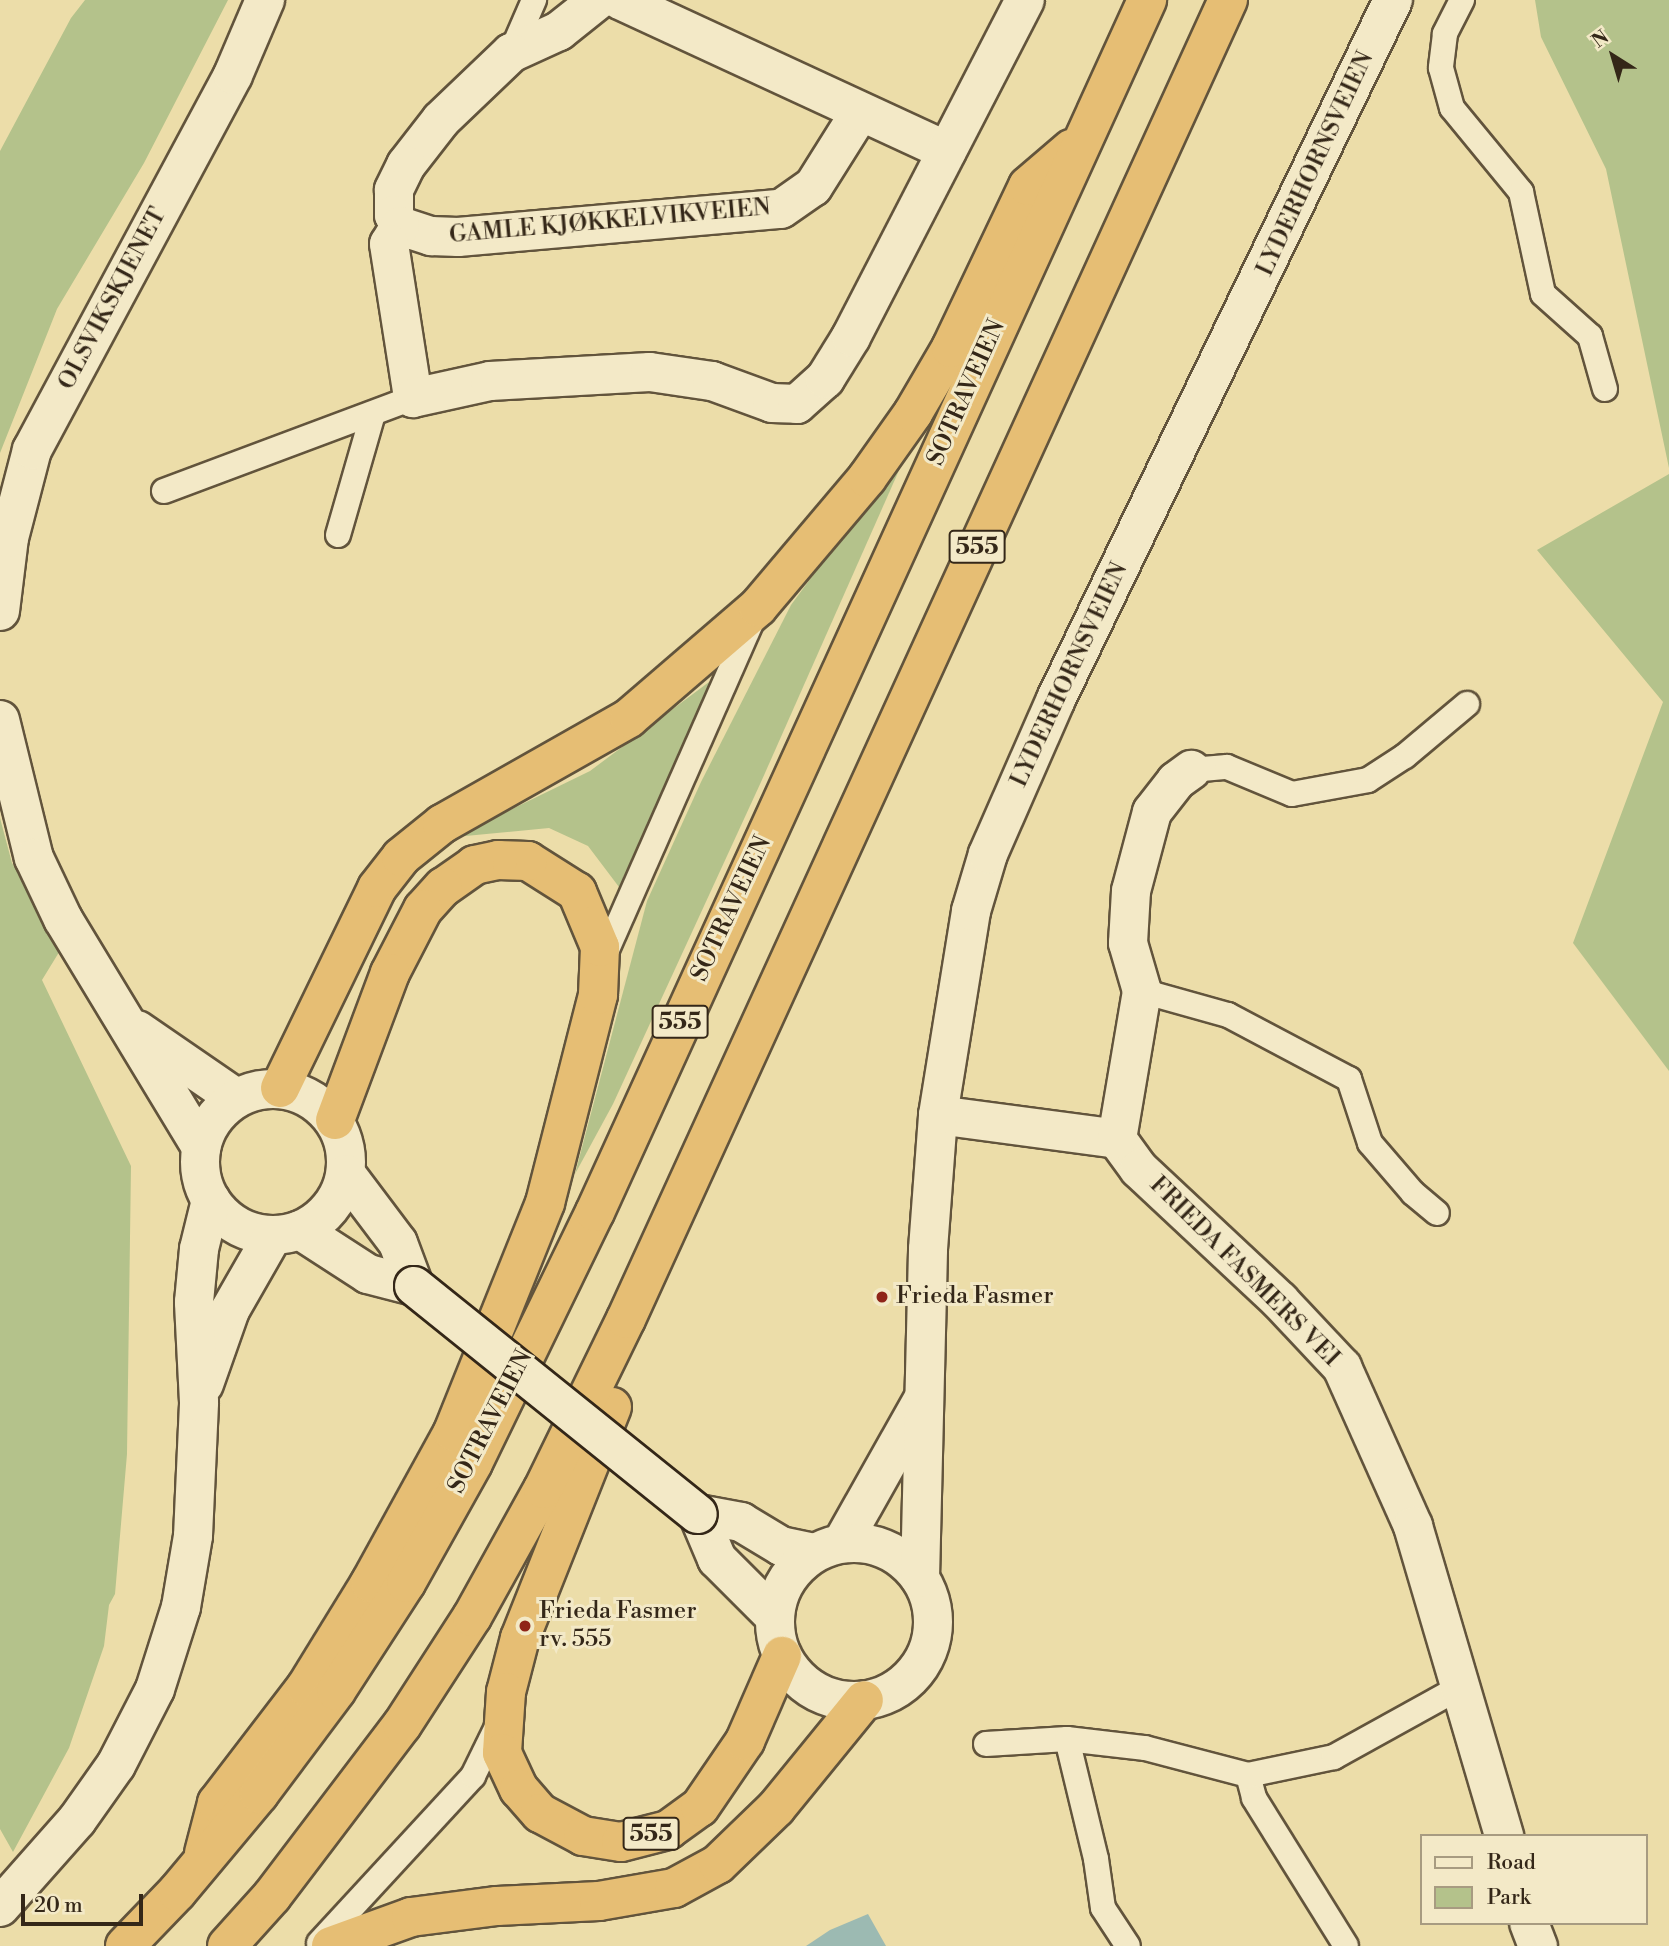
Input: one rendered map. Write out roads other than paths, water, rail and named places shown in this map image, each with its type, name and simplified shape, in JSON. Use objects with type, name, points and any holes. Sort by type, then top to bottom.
[{"type":"highway","name":"SOTRAVEIEN","points":[[125,1946],[202,1863],[336,1691],[406,1583],[473,1463],[595,1212],[1147,0]]},
{"type":"highway","name":"555","points":[[227,1946],[272,1896],[402,1725],[472,1617],[543,1489],[626,1319],[1228,0]]},
{"type":"highway","name":"555","points":[[280,1088],[377,888],[401,857],[442,824],[629,718],[758,607],[867,478],[913,413],[951,348],[1028,186],[1083,138]]},
{"type":"highway","name":"555","points":[[202,1863],[217,1803],[306,1687],[370,1583],[453,1432],[545,1203],[598,995],[600,964],[592,922],[577,892],[528,861],[475,865],[443,887],[423,909],[390,973],[335,1121]]},
{"type":"highway","name":"555","points":[[782,1656],[745,1741],[699,1807],[668,1830],[621,1842],[583,1836],[540,1812],[519,1789],[502,1753],[503,1713],[520,1638],[600,1432],[817,955],[814,907]]},
{"type":"highway","name":"555","points":[[331,1946],[411,1917],[496,1906],[599,1901],[674,1888],[718,1864],[776,1808],[864,1700]]},
{"type":"main road","name":"OLSVIKSKJENET","points":[[0,611],[9,538],[32,450],[233,75],[265,0]]},
{"type":"main road","points":[[598,0],[559,31],[510,53],[441,120],[406,164],[394,190],[394,215],[400,226],[389,244],[413,398],[490,382],[650,372],[712,381],[772,403],[797,404],[824,379],[851,337],[1025,0]]},
{"type":"main road","points":[[620,0],[859,114],[947,151]]},
{"type":"main road","name":"LYDERHORNSVEIEN","points":[[920,1578],[923,1399],[938,1115],[966,938],[988,854],[1056,699],[1393,0]]},
{"type":"main road","name":"GAMLE KJØKKELVIKVEIEN","points":[[400,226],[431,236],[458,237],[781,209],[813,187],[859,114]]},
{"type":"main road","points":[[0,720],[34,858],[63,919],[130,1024],[201,1147],[203,1184],[211,1200],[227,1219],[248,1231],[287,1233],[368,1274],[414,1286],[698,1514],[718,1559],[774,1616]]},
{"type":"main road","points":[[938,1115],[1117,1139],[1142,991],[1128,943],[1131,891],[1152,812],[1176,780],[1191,770]]},
{"type":"main road","points":[[130,1024],[236,1098]]},
{"type":"main road","points":[[199,1402],[230,1310],[287,1233],[322,1217],[338,1198],[346,1174],[347,1155],[335,1121],[320,1104],[280,1088],[236,1098],[220,1111],[201,1147]]},
{"type":"main road","name":"FRIEDA FASMERS VEI","points":[[1117,1139],[1139,1169],[1271,1292],[1342,1367],[1413,1526],[1503,1834]]},
{"type":"main road","points":[[346,1174],[398,1242],[414,1286]]},
{"type":"main road","points":[[0,1907],[78,1820],[116,1765],[156,1689],[181,1607],[192,1544],[199,1402],[194,1302],[211,1200]]},
{"type":"main road","name":"LYDERHORNSVEIEN","points":[[827,1548],[923,1399]]},
{"type":"main road","points":[[698,1514],[741,1522],[781,1546],[886,1549],[920,1578],[933,1624],[923,1659],[894,1690],[864,1700],[839,1700],[816,1692],[796,1677],[782,1656],[774,1616],[786,1580],[827,1548]]},
{"type":"main road","points":[[1531,1925],[1538,1946]]},
{"type":"lane","points":[[510,53],[534,0]]},
{"type":"lane","points":[[1462,0],[1445,34],[1441,68],[1452,108],[1521,192],[1543,295],[1590,336],[1605,389]]},
{"type":"lane","points":[[163,491],[413,398]]},
{"type":"lane","points":[[338,535],[373,414]]},
{"type":"lane","name":"555","points":[[600,964],[758,607]]},
{"type":"lane","points":[[1191,770],[1227,767],[1292,794],[1368,780],[1405,756],[1467,704]]},
{"type":"lane","points":[[1142,991],[1228,1015],[1349,1079],[1370,1143],[1413,1193],[1437,1213]]},
{"type":"lane","points":[[986,1744],[1067,1739],[1184,1755],[1248,1775],[1334,1757],[1462,1686]]},
{"type":"lane","name":"555","points":[[316,1946],[473,1776],[503,1713]]},
{"type":"lane","points":[[1067,1739],[1096,1859],[1103,1908],[1128,1946]]},
{"type":"lane","points":[[1248,1775],[1254,1798],[1346,1946]]},
{"type":"water","points":[[868,1914],[886,1946],[806,1946],[830,1930]]},
{"type":"place","name":"Frieda Fasmer","points":[[882,1297]]},
{"type":"place","name":"Frieda Fasmer rv. 555","points":[[525,1626]]}]
